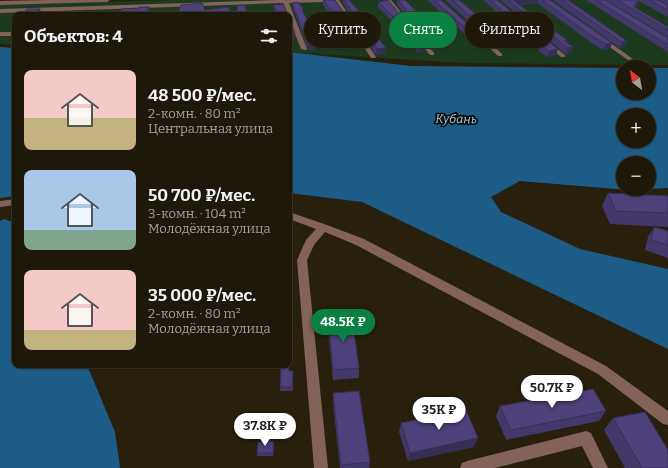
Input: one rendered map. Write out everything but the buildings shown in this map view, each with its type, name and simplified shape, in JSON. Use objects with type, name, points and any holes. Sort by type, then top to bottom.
[{"type":"street","points":[[0,3],[107,0]]},
{"type":"street","points":[[0,11],[77,12],[138,7],[231,7],[325,0]]},
{"type":"street","points":[[336,0],[373,57]]},
{"type":"street","points":[[388,0],[432,54]]},
{"type":"street","points":[[286,2],[289,12]]},
{"type":"street","points":[[137,12],[138,7]]},
{"type":"street","points":[[292,20],[304,49]]},
{"type":"street","points":[[0,34],[12,34]]},
{"type":"street","points":[[597,36],[630,59]]},
{"type":"street","points":[[493,48],[500,55]]},
{"type":"street","points":[[553,48],[563,56]]},
{"type":"street","points":[[0,204],[12,202]]},
{"type":"street","points":[[292,216],[360,242],[602,370],[668,419]]},
{"type":"street","points":[[321,468],[302,260],[310,243],[324,227]]},
{"type":"street","points":[[467,468],[586,438],[601,468]]},
{"type":"green space","points":[[174,0],[668,0],[668,65],[656,65],[656,60],[616,60],[616,64],[461,63],[292,52],[292,12],[12,12],[12,45],[0,44],[0,5]]},
{"type":"water","points":[[0,47],[12,48],[12,196],[0,198]]},
{"type":"water","name":"Кубань","points":[[292,52],[411,66],[616,68],[616,100],[656,100],[656,68],[668,68],[668,188],[656,189],[656,156],[616,156],[616,189],[520,181],[491,197],[501,212],[580,249],[668,269],[668,349],[362,202],[292,193]]},
{"type":"water","points":[[4,219],[12,222],[12,368],[88,368],[115,432],[120,468],[0,468],[0,221]]}]
